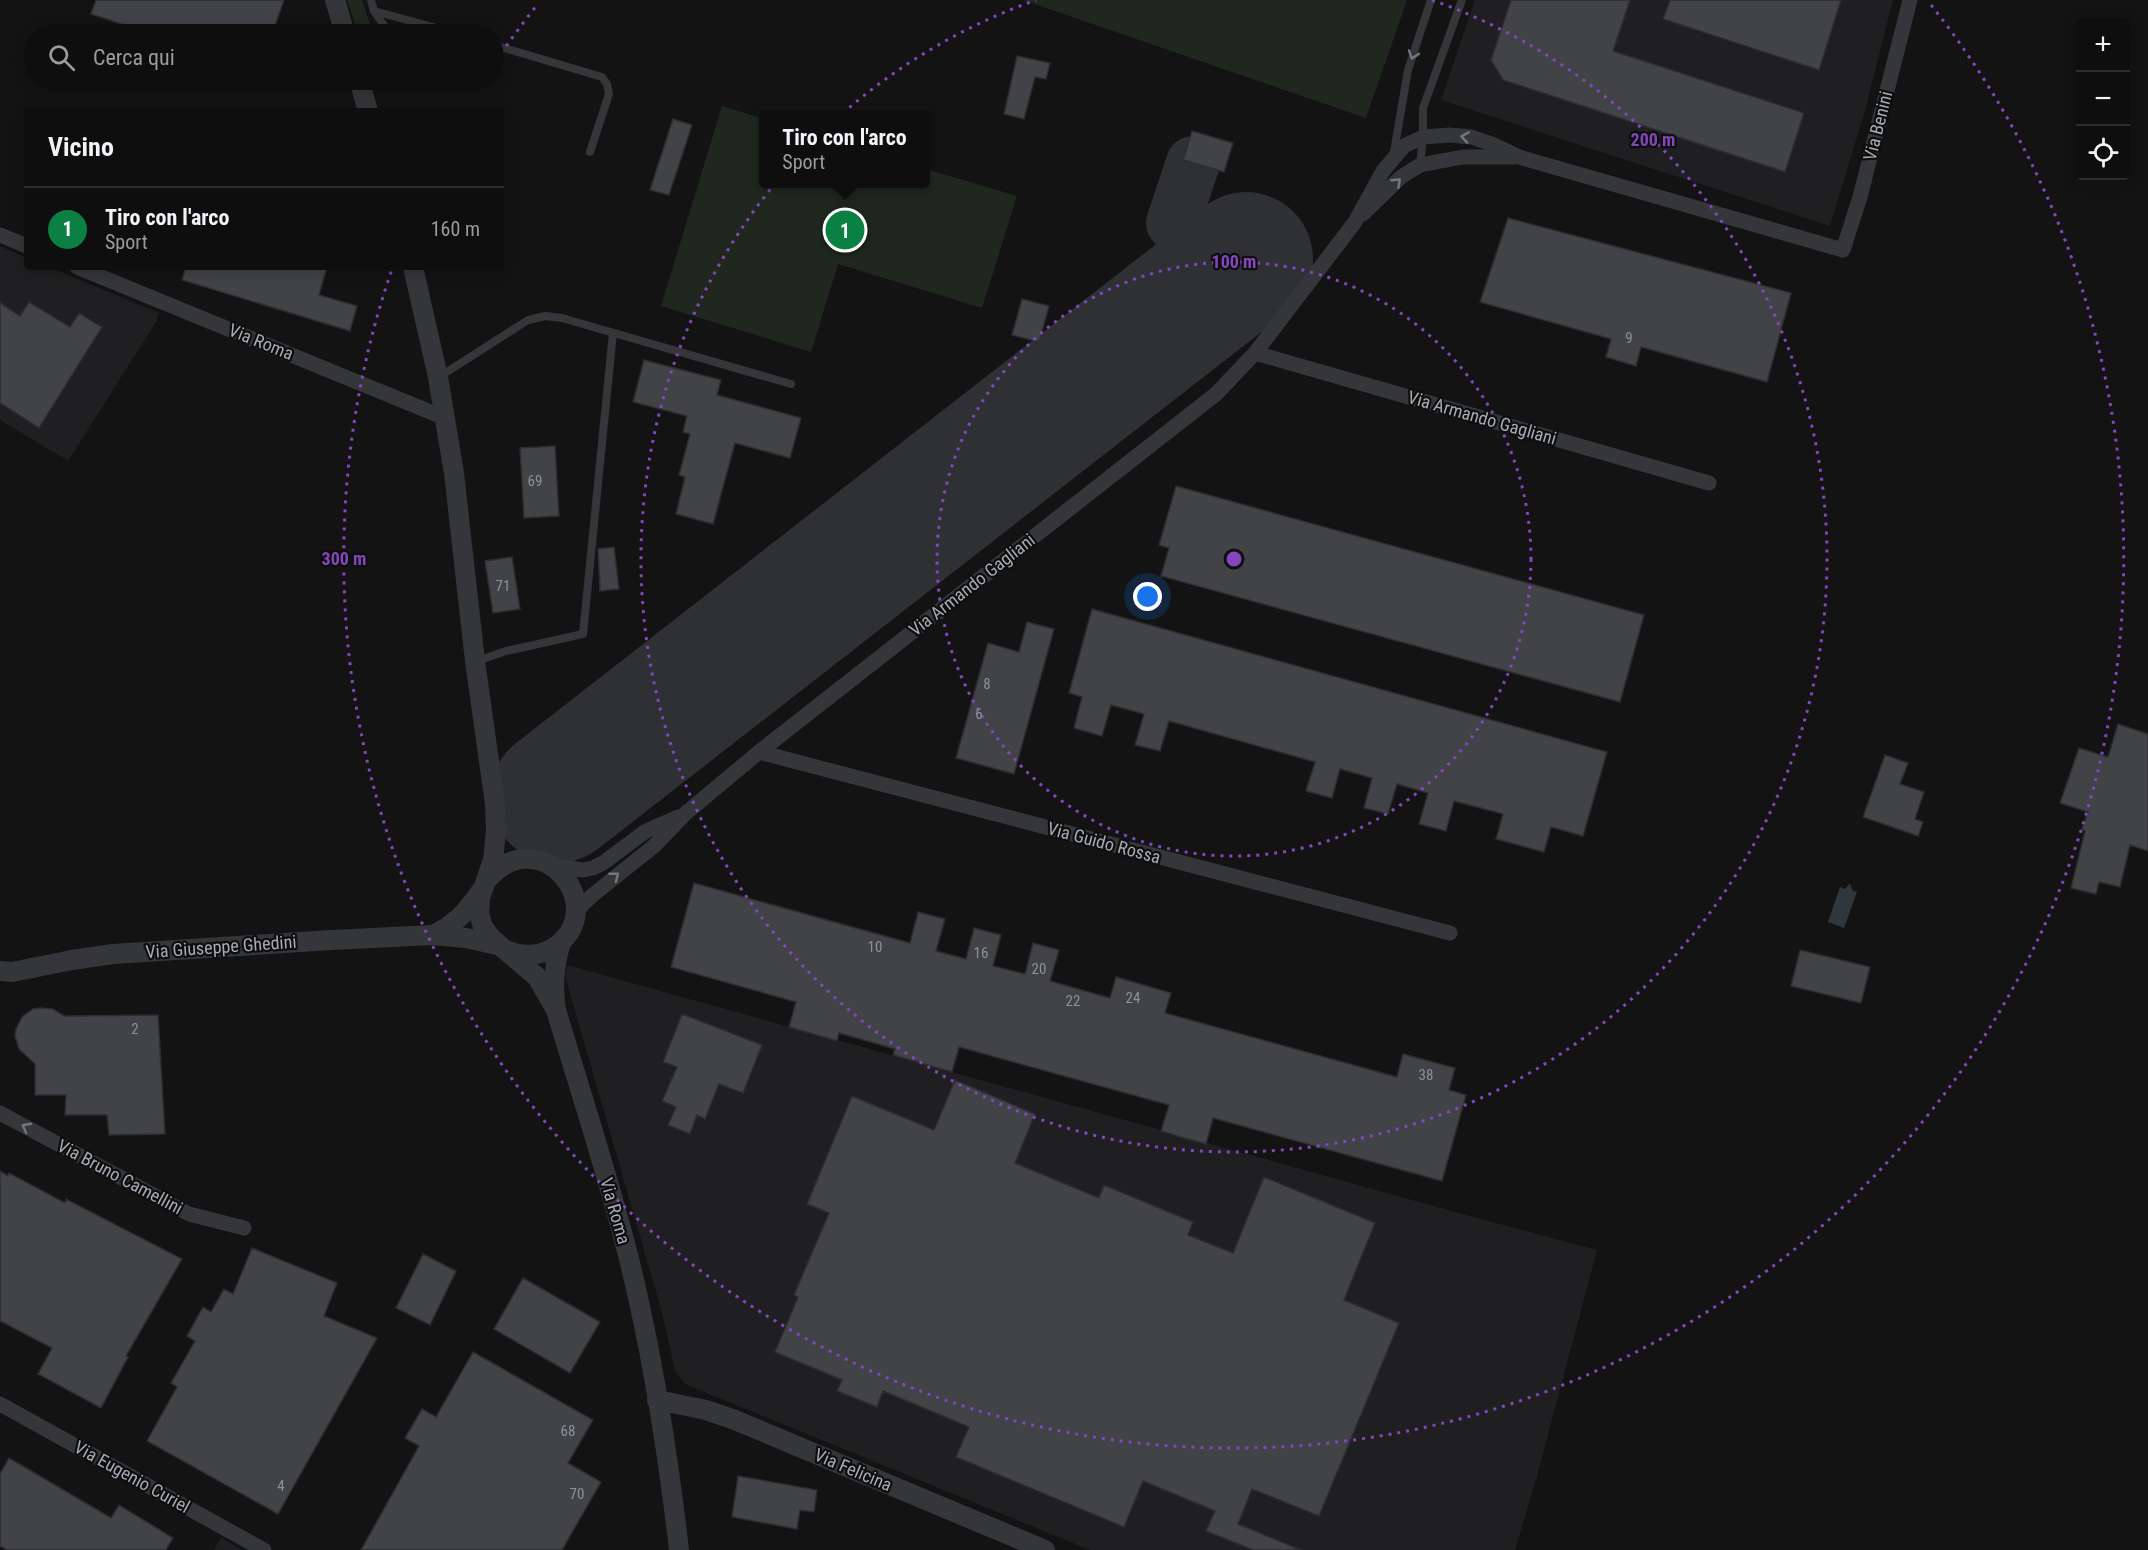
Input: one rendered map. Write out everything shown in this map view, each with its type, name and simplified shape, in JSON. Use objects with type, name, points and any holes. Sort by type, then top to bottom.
[{"type":"street","points":[[335,0],[342,24]]},
{"type":"street","name":"Via Benini","points":[[1843,250],[1860,197],[1910,0]]},
{"type":"street","points":[[362,90],[367,108]]},
{"type":"street","name":"Via Armando Gagliani","points":[[1355,222],[1383,171],[1404,146],[1423,136],[1450,135],[1471,137],[1519,157],[1843,250]]},
{"type":"street","name":"Via Armando Gagliani","points":[[574,918],[582,905],[594,894],[654,846],[686,813],[759,752],[1216,394],[1255,353],[1355,222],[1401,177],[1420,165],[1463,157],[1519,157]]},
{"type":"street","points":[[0,235],[24,245]]},
{"type":"street","name":"Via Roma","points":[[84,270],[445,418]]},
{"type":"street","name":"Via Roma","points":[[414,270],[438,377],[454,473],[495,804],[496,831],[493,860],[480,898],[479,914],[483,927],[501,948],[537,977],[556,1010]]},
{"type":"street","name":"Via Armando Gagliani","points":[[1255,353],[1709,483]]},
{"type":"street","name":"Via Guido Rossa","points":[[759,752],[1450,933]]},
{"type":"street","name":"Via Roma","points":[[495,804],[507,839],[515,851],[525,859]]},
{"type":"street","name":"Via Armando Gagliani","points":[[553,866],[583,870],[593,868],[646,831],[686,813]]},
{"type":"street","points":[[485,884],[494,872],[507,863],[525,859],[543,861],[561,873],[573,891],[576,905],[574,918]]},
{"type":"street","name":"Via Giuseppe Ghedini","points":[[433,935],[453,925],[467,911],[485,884]]},
{"type":"street","name":"Via Roma","points":[[574,918],[561,942],[555,961],[553,978],[556,1010],[630,1263],[658,1408],[679,1550]]},
{"type":"street","name":"Via Giuseppe Ghedini","points":[[4,973],[113,954],[433,935],[466,938],[501,948]]},
{"type":"street","points":[[501,948],[524,955],[538,954],[561,942]]},
{"type":"street","name":"Via Bruno Camellini","points":[[0,1113],[189,1214],[244,1228]]},
{"type":"street","name":"Via Eugenio Curiel","points":[[0,1404],[264,1550]]},
{"type":"street","name":"Via Felicina","points":[[658,1408],[706,1410],[735,1420],[1045,1550]]},
{"type":"lane","points":[[371,0],[374,11],[383,24]]},
{"type":"lane","name":"Via Armando Gagliani","points":[[1393,159],[1408,70],[1431,0]]},
{"type":"lane","points":[[1420,165],[1427,95],[1462,0]]},
{"type":"lane","points":[[374,11],[422,24]]},
{"type":"lane","points":[[504,48],[602,77],[609,94],[590,152]]},
{"type":"lane","points":[[438,377],[528,320],[545,316],[562,318],[791,384]]},
{"type":"lane","points":[[476,661],[506,651],[583,634],[613,333]]},
{"type":"shaded area","points":[[347,0],[362,0],[370,24],[355,24]]},
{"type":"shaded area","points":[[1023,0],[1407,0],[1366,118]]},
{"type":"shaded area","points":[[1475,0],[1893,0],[1864,114],[1830,226],[1441,100]]},
{"type":"shaded area","points":[[722,106],[759,117],[759,188],[930,188],[930,170],[1017,196],[982,308],[838,264],[811,352],[661,306]]},
{"type":"shaded area","points":[[0,246],[24,257],[24,270],[56,270],[159,313],[156,322],[68,461],[0,420]]},
{"type":"shaded area","points":[[1850,884],[1853,891],[1857,892],[1844,928],[1828,922],[1840,887],[1845,889]]},
{"type":"shaded area","points":[[567,965],[1597,1250],[1515,1550],[1090,1550],[685,1384],[675,1371],[663,1316],[565,976]]},
{"type":"shaded area","points":[[221,1538],[242,1550],[214,1550]]},
{"type":"building","points":[[96,0],[284,0],[276,24],[122,24],[91,14]]},
{"type":"building","points":[[1511,0],[1630,0],[1613,51],[1804,113],[1785,172],[1503,80],[1491,60]]},
{"type":"building","points":[[1670,0],[1841,0],[1819,70],[1663,19]]},
{"type":"building","points":[[1017,56],[1050,63],[1046,79],[1035,77],[1024,119],[1004,114]]},
{"type":"building","points":[[673,119],[692,125],[669,195],[650,190]]},
{"type":"building","points":[[1192,131],[1233,143],[1224,172],[1183,160]]},
{"type":"building","points":[[1508,218],[1791,293],[1767,382],[1641,347],[1636,366],[1606,357],[1611,339],[1480,302]]},
{"type":"building","points":[[185,270],[326,270],[319,295],[357,306],[350,331],[182,280]]},
{"type":"building","points":[[1022,299],[1049,306],[1039,342],[1012,335]]},
{"type":"building","points":[[29,302],[70,327],[79,313],[102,327],[39,428],[0,403],[0,303],[20,316]]},
{"type":"building","points":[[644,360],[721,380],[717,395],[801,418],[790,458],[735,443],[713,524],[676,514],[685,477],[679,475],[690,434],[683,432],[687,416],[633,402]]},
{"type":"building","points":[[555,446],[559,516],[524,518],[520,448]]},
{"type":"building","points":[[1176,486],[1644,615],[1620,702],[1161,576],[1169,548],[1159,545]]},
{"type":"building","points":[[614,547],[619,589],[600,591],[598,549]]},
{"type":"building","points":[[512,557],[520,609],[493,613],[485,561]]},
{"type":"building","points":[[1092,609],[1607,752],[1583,836],[1551,827],[1544,852],[1496,839],[1503,814],[1454,801],[1446,831],[1419,824],[1428,793],[1397,784],[1388,814],[1364,808],[1372,778],[1340,769],[1332,798],[1306,791],[1315,762],[1169,721],[1160,751],[1135,745],[1144,714],[1111,705],[1102,736],[1074,728],[1082,697],[1069,693]]},
{"type":"building","points":[[1027,622],[1054,629],[1014,774],[956,758],[988,643],[1019,652]]},
{"type":"building","points":[[2118,724],[2148,734],[2148,851],[2130,845],[2120,887],[2099,882],[2096,894],[2071,888],[2085,831],[2082,829],[2088,812],[2060,803],[2079,748],[2108,757]]},
{"type":"building","points":[[1885,755],[1908,763],[1900,784],[1924,792],[1915,819],[1923,822],[1918,836],[1863,817]]},
{"type":"building","points":[[694,883],[910,943],[918,912],[945,919],[936,951],[966,959],[974,928],[1001,935],[993,966],[1025,974],[1033,943],[1059,950],[1050,981],[1110,998],[1116,977],[1171,993],[1165,1013],[1397,1077],[1403,1054],[1455,1068],[1449,1090],[1466,1095],[1442,1181],[1213,1118],[1206,1144],[1177,1136],[1161,1131],[1169,1105],[959,1047],[952,1072],[893,1055],[895,1049],[839,1033],[837,1041],[789,1027],[796,1002],[671,967]]},
{"type":"building","points":[[1800,950],[1870,967],[1861,1003],[1791,986]]},
{"type":"building","points":[[33,1009],[53,1009],[64,1016],[158,1015],[165,1134],[109,1135],[107,1115],[65,1115],[66,1095],[35,1095],[35,1064],[19,1049],[15,1036],[22,1017]]},
{"type":"building","points":[[682,1014],[762,1045],[743,1093],[719,1084],[705,1119],[697,1115],[690,1134],[668,1125],[676,1107],[662,1101],[677,1067],[663,1062]]},
{"type":"building","points":[[955,1080],[1035,1114],[1015,1163],[1099,1198],[1104,1185],[1193,1222],[1188,1235],[1233,1253],[1264,1177],[1375,1223],[1344,1300],[1399,1323],[1319,1516],[1252,1489],[1238,1524],[1301,1550],[1253,1550],[1206,1531],[1215,1511],[1143,1481],[1124,1527],[956,1457],[969,1427],[883,1391],[877,1407],[837,1391],[842,1380],[775,1352],[798,1297],[794,1295],[829,1213],[807,1204],[852,1096],[934,1130]]},
{"type":"building","points":[[0,1171],[8,1176],[9,1173],[65,1203],[66,1199],[182,1259],[126,1356],[128,1357],[101,1408],[38,1374],[52,1348],[0,1321]]},
{"type":"building","points":[[252,1248],[337,1283],[324,1316],[377,1338],[278,1514],[147,1441],[177,1387],[171,1383],[195,1341],[187,1336],[203,1307],[211,1312],[224,1289],[233,1294]]},
{"type":"building","points":[[423,1254],[456,1271],[430,1325],[396,1308]]},
{"type":"building","points":[[523,1278],[600,1322],[570,1373],[494,1329]]},
{"type":"building","points":[[473,1352],[593,1420],[568,1463],[601,1482],[562,1550],[361,1550],[419,1446],[405,1438],[422,1409],[436,1417]]},
{"type":"building","points":[[9,1458],[111,1518],[119,1505],[173,1538],[166,1550],[7,1550],[0,1546],[0,1474]]},
{"type":"building","points":[[738,1476],[817,1490],[814,1512],[800,1510],[797,1529],[732,1517]]},
{"type":"taxiway","points":[[1193,163],[1173,223],[1223,277]]},
{"type":"runway","points":[[557,796],[1246,259]]},
{"type":"place","name":"Tiro con l'arco","points":[[845,230]]}]
